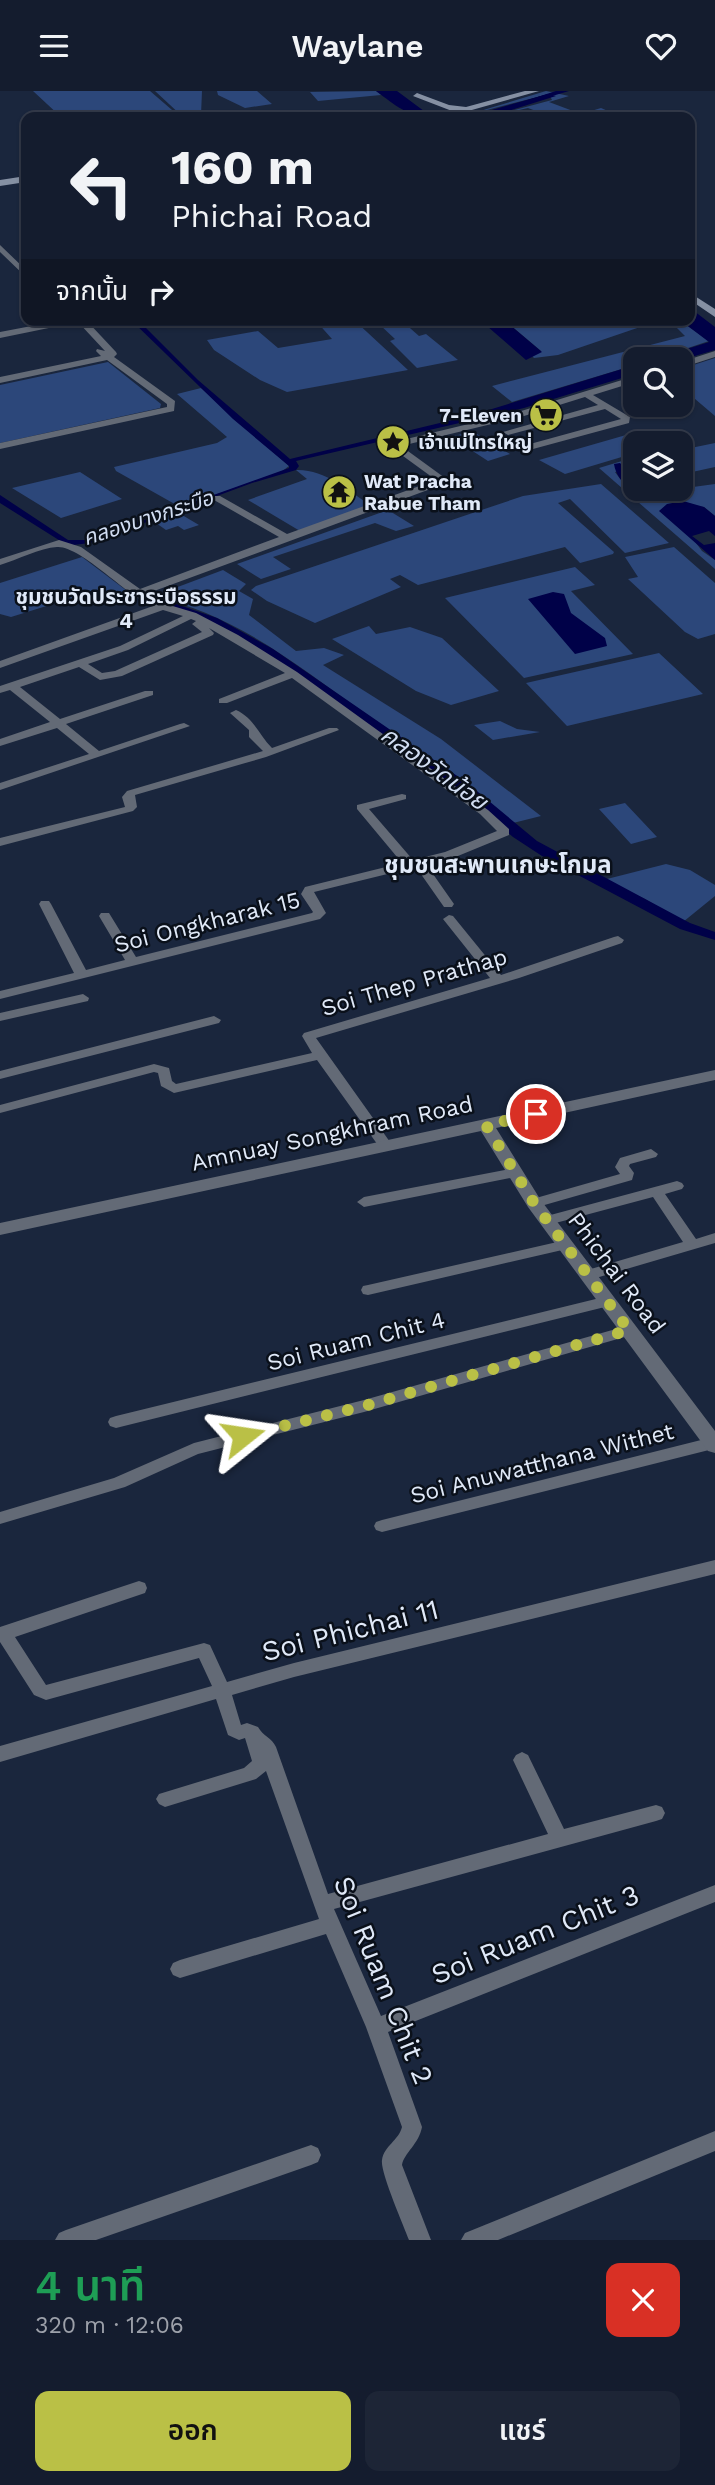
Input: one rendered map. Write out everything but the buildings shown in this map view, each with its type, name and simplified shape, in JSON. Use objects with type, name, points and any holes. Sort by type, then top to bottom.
[{"type":"main road","points":[[462,112],[535,91]]},
{"type":"main road","points":[[414,94],[449,108],[483,106]]},
{"type":"main road","points":[[414,94],[437,112]]},
{"type":"main road","points":[[2,183],[21,181]]},
{"type":"main road","points":[[695,300],[715,314]]},
{"type":"street","points":[[0,247],[21,270]]},
{"type":"street","points":[[0,335],[48,326]]},
{"type":"street","points":[[0,380],[26,371],[113,352],[80,326]]},
{"type":"street","points":[[0,446],[171,409],[172,403],[104,354]]},
{"type":"street","points":[[693,361],[715,354]]},
{"type":"street","points":[[0,373],[26,371]]},
{"type":"street","points":[[135,593],[441,482],[442,480],[395,446],[397,444],[525,412],[623,383]]},
{"type":"street","points":[[533,446],[626,421],[627,419],[586,394]]},
{"type":"street","points":[[508,432],[606,406]]},
{"type":"street","points":[[525,412],[543,423]]},
{"type":"street","points":[[217,498],[286,537]]},
{"type":"street","points":[[0,562],[64,543],[77,549],[135,593],[160,607],[234,637],[293,674]]},
{"type":"street","points":[[0,665],[160,607]]},
{"type":"street","points":[[6,688],[124,648],[187,617]]},
{"type":"street","points":[[82,664],[96,675],[107,677],[209,633],[187,617]]},
{"type":"street","points":[[223,701],[293,674]]},
{"type":"street","name":"Soi Ongkharak 15","points":[[0,995],[316,916],[320,913],[307,894],[309,890],[459,852],[505,832],[484,812],[293,674]]},
{"type":"street","points":[[6,688],[97,754]]},
{"type":"street","points":[[0,743],[149,693]]},
{"type":"street","points":[[236,713],[254,729],[255,737],[270,752]]},
{"type":"street","points":[[0,787],[184,726]]},
{"type":"street","points":[[0,842],[129,809],[131,807],[128,797],[131,793],[270,752],[333,730]]},
{"type":"street","points":[[402,797],[361,807],[448,904]]},
{"type":"street","points":[[45,904],[82,975]]},
{"type":"street","points":[[105,916],[133,962]]},
{"type":"street","points":[[449,919],[498,979]]},
{"type":"street","name":"Soi Thep Prathap","points":[[385,1145],[309,1036],[318,1031],[498,979],[618,940]]},
{"type":"street","points":[[0,1017],[83,998]]},
{"type":"street","points":[[0,1075],[214,1020]]},
{"type":"street","points":[[0,1109],[154,1068],[164,1071],[166,1083],[174,1089],[320,1055]]},
{"type":"street","name":"Amnuay Songkhram Road","points":[[0,1229],[715,1075]]},
{"type":"street","name":"Phichai Road","points":[[486,1125],[534,1203],[714,1445]]},
{"type":"street","points":[[534,1203],[627,1177],[628,1173],[622,1167],[625,1161],[651,1154]]},
{"type":"street","points":[[365,1202],[515,1173]]},
{"type":"street","points":[[548,1220],[677,1186]]},
{"type":"street","points":[[590,1275],[707,1244],[656,1191]]},
{"type":"street","points":[[368,1290],[566,1245]]},
{"type":"street","name":"Soi Ruam Chit 4","points":[[116,1422],[608,1301]]},
{"type":"street","points":[[0,1518],[119,1483],[194,1450],[364,1406],[629,1330]]},
{"type":"street","name":"Soi Anuwatthana Withet","points":[[382,1526],[714,1445]]},
{"type":"street","name":"Soi Phichai 11","points":[[0,1754],[222,1690],[715,1567]]},
{"type":"street","points":[[139,1588],[2,1634],[40,1691],[46,1693],[204,1650],[222,1690]]},
{"type":"street","name":"Soi Ruam Chit 2","points":[[222,1690],[234,1730],[239,1733],[250,1731],[255,1740],[267,1747],[322,1904],[376,2027],[412,2127],[411,2137],[391,2157],[420,2240]]},
{"type":"street","points":[[165,1799],[257,1770],[261,1764],[255,1740]]},
{"type":"street","points":[[522,1760],[559,1837]]},
{"type":"street","points":[[322,1904],[444,1873],[559,1837],[656,1814]]},
{"type":"street","name":"Soi Ruam Chit 3","points":[[376,2027],[715,1893]]},
{"type":"street","points":[[180,1969],[331,1924]]},
{"type":"street","points":[[472,2240],[715,2141]]},
{"type":"street","points":[[65,2240],[311,2155]]},
{"type":"shaded area","points":[[33,91],[150,91],[174,112],[56,112]]},
{"type":"shaded area","points":[[155,91],[202,91],[201,112],[178,112]]},
{"type":"shaded area","points":[[217,91],[257,91],[272,104],[245,108],[218,95]]},
{"type":"shaded area","points":[[376,91],[381,95],[318,101],[310,92]]},
{"type":"shaded area","points":[[376,91],[397,91],[425,112],[409,112]]},
{"type":"shaded area","points":[[546,91],[569,96],[549,102],[576,112],[539,112],[528,108],[508,112],[552,100],[549,94],[477,112]]},
{"type":"shaded area","points":[[548,94],[556,96],[505,112],[485,112]]},
{"type":"shaded area","points":[[601,108],[610,112],[588,112]]},
{"type":"shaded area","points":[[695,312],[715,327],[715,350],[693,356],[693,347],[709,342],[688,326],[695,326]]},
{"type":"shaded area","points":[[137,326],[144,326],[198,380],[290,459],[469,416],[623,369],[623,378],[524,408],[296,461],[299,466],[296,470],[252,483],[90,543],[73,545],[62,542],[0,503],[0,495],[68,540],[88,540],[289,466],[233,419]]},
{"type":"shaded area","points":[[320,326],[360,326],[408,370],[287,392],[260,380],[214,350],[207,340],[258,331],[278,348],[332,339]]},
{"type":"shaded area","points":[[381,326],[408,326],[419,336],[426,334],[458,360],[417,368],[390,341],[395,339]]},
{"type":"shaded area","points":[[487,326],[511,326],[542,352],[526,360]]},
{"type":"shaded area","points":[[511,326],[643,326],[558,355],[532,356],[541,351]]},
{"type":"shaded area","points":[[675,326],[688,326],[709,341],[691,347],[643,347],[685,336]]},
{"type":"shaded area","points":[[623,352],[623,369],[512,402],[492,386]]},
{"type":"shaded area","points":[[715,358],[715,416],[693,397],[693,365]]},
{"type":"shaded area","points":[[108,362],[161,404],[160,408],[0,443],[0,385]]},
{"type":"shaded area","points":[[201,388],[289,466],[281,472],[180,507],[116,471],[114,467],[217,443],[227,437],[177,394]]},
{"type":"shaded area","points":[[472,431],[510,454],[488,461],[451,437]]},
{"type":"shaded area","points":[[623,436],[623,457],[565,474],[539,460]]},
{"type":"shaded area","points":[[715,443],[715,467],[693,472],[693,448]]},
{"type":"shaded area","points":[[623,461],[623,470],[615,472],[622,481],[623,489],[599,468]]},
{"type":"shaded area","points":[[620,463],[623,466],[623,482],[617,474],[614,464]]},
{"type":"shaded area","points":[[296,470],[326,477],[370,505],[300,531],[248,500],[307,479]]},
{"type":"shaded area","points":[[80,472],[122,499],[61,518],[12,488]]},
{"type":"shaded area","points":[[601,484],[669,543],[625,553],[570,499],[558,503],[614,552],[613,554],[580,563],[565,547],[418,585],[400,575],[390,579],[401,587],[315,623],[267,601],[251,590],[256,586],[523,496]]},
{"type":"shaded area","points":[[715,484],[715,516],[704,507],[667,504],[702,551],[715,560],[715,569],[637,501],[693,501],[693,487]]},
{"type":"shaded area","points":[[683,501],[704,507],[715,516],[715,536],[709,531],[692,536],[704,545],[715,543],[715,560],[659,511],[667,504]]},
{"type":"shaded area","points":[[388,510],[414,526],[396,531],[375,523],[273,557],[291,569],[261,579],[237,564]]},
{"type":"shaded area","points":[[177,512],[199,525],[184,530],[178,526],[166,530],[153,521]]},
{"type":"shaded area","points":[[674,547],[715,583],[715,634],[698,639],[685,632],[628,579],[638,577],[625,557]]},
{"type":"shaded area","points":[[82,557],[135,597],[108,606],[82,595],[11,617],[0,614],[0,583]]},
{"type":"shaded area","points":[[575,567],[595,585],[571,591],[633,654],[524,678],[445,598]]},
{"type":"shaded area","points":[[223,570],[246,584],[239,591],[253,599],[249,615],[296,651],[324,648],[344,655],[323,665],[441,739],[541,816],[513,823],[442,766],[264,643],[210,615],[151,597]]},
{"type":"shaded area","points":[[553,592],[564,594],[571,613],[605,638],[607,646],[575,654],[528,599]]},
{"type":"shaded area","points":[[369,626],[376,634],[410,627],[442,638],[499,691],[451,705],[416,691],[332,639]]},
{"type":"shaded area","points":[[659,653],[703,694],[567,726],[526,683]]},
{"type":"shaded area","points":[[500,721],[517,729],[540,732],[493,740],[474,725]]},
{"type":"shaded area","points":[[625,803],[657,837],[631,844],[599,809]]},
{"type":"shaded area","points":[[666,864],[690,870],[715,885],[715,896],[683,922],[645,899],[603,880]]},
{"type":"waterway","points":[[532,100],[565,91]]},
{"type":"waterway","name":"คลองวัดน้อย","points":[[153,599],[213,621],[269,651],[462,785],[518,834],[547,853],[694,931],[715,936]]},
{"type":"place","name":"7-Eleven","points":[[546,415]]},
{"type":"place","name":"เจ้าแม่ไทรใหญ่","points":[[393,442]]},
{"type":"place","name":"Wat Pracha Rabue Tham","points":[[339,492]]},
{"type":"district","name":"ชุมชนวัดประชาระบือธรรม 4","points":[[126,609]]},
{"type":"district","name":"ชุมชนสะพานเกษะโกมล","points":[[498,865]]},
{"type":"route","points":[[243,1436],[364,1406],[629,1330],[534,1203],[486,1125],[536,1114]]},
{"type":"water label","name":"คลองบางกระบือ","points":[[148,518]]}]
